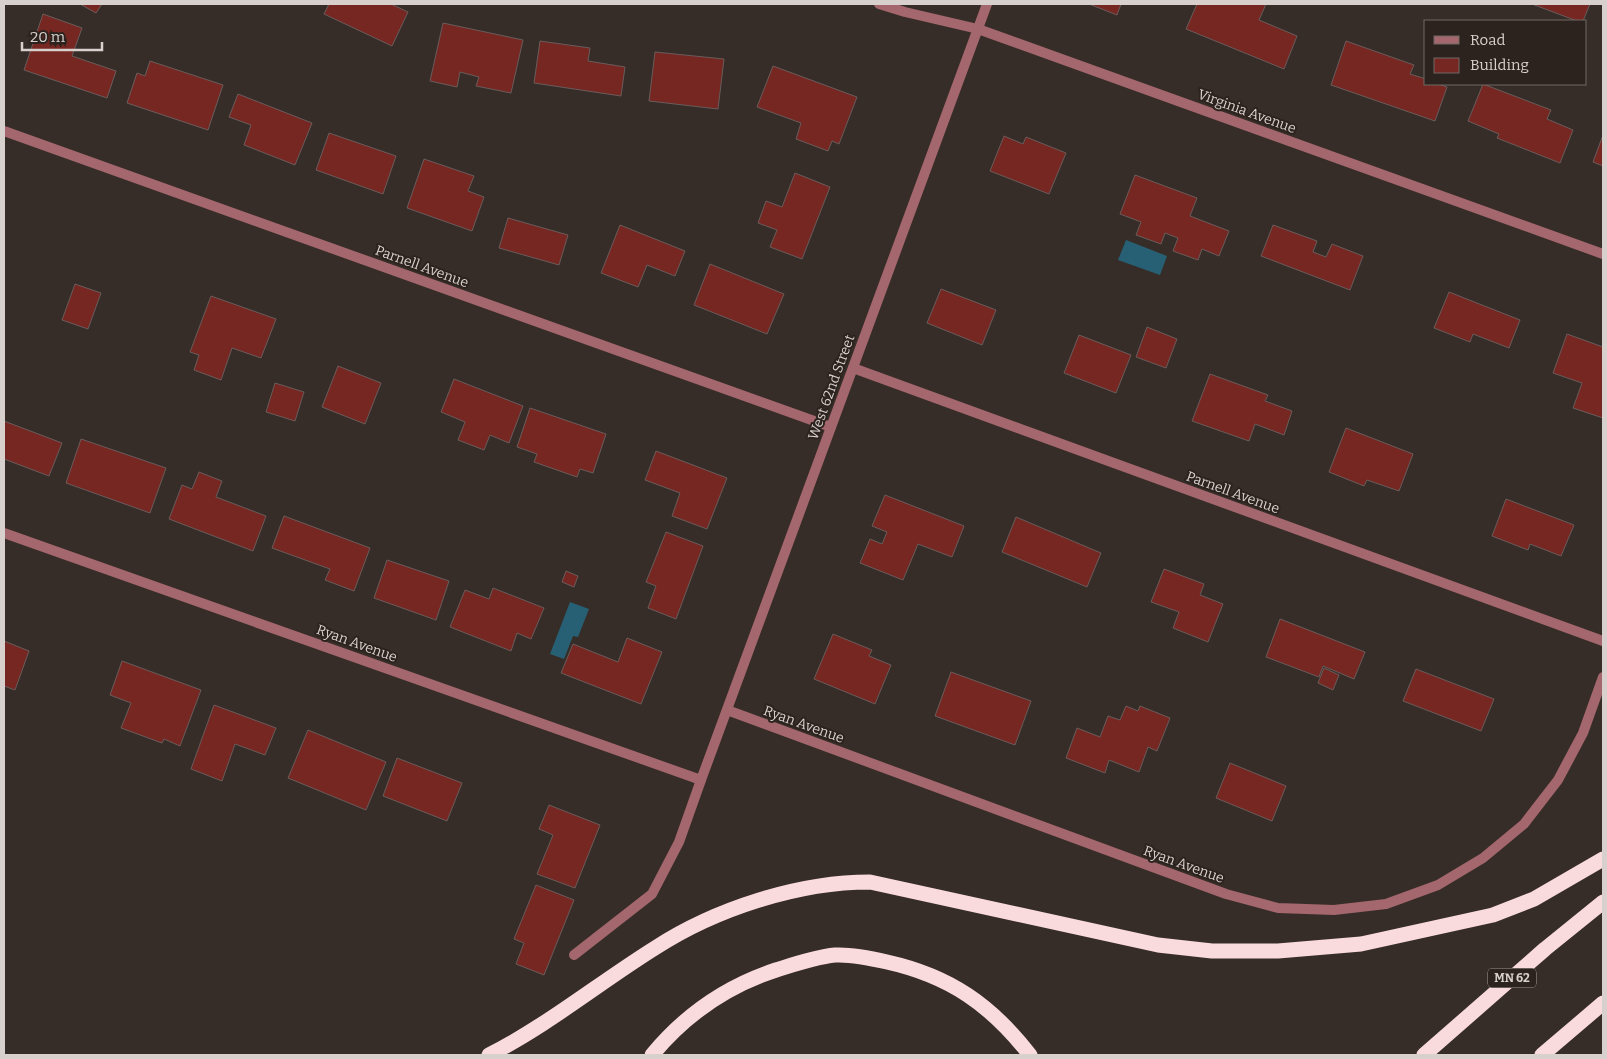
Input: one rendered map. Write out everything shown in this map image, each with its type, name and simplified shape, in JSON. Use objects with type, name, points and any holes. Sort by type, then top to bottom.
[{"type":"highway","points":[[489,1055],[558,1014],[655,947],[692,926],[746,905],[801,889],[851,882],[870,882],[1151,944],[1212,951],[1278,952],[1361,944],[1493,915],[1534,899],[1603,859]]},
{"type":"highway","name":"MN 62","points":[[1424,1055],[1545,949],[1603,902]]},
{"type":"highway","points":[[652,1055],[694,1013],[720,994],[758,976],[794,964],[835,955],[856,956],[902,965],[948,982],[1002,1021],[1030,1055]]},
{"type":"highway","points":[[1542,1055],[1603,1003]]},
{"type":"street","name":"Virginia Avenue","points":[[879,4],[978,29],[1603,254]]},
{"type":"street","name":"West 62nd Street","points":[[574,955],[652,894],[680,842],[701,780],[987,4]]},
{"type":"street","name":"Parnell Avenue","points":[[4,131],[832,427]]},
{"type":"street","name":"Parnell Avenue","points":[[853,368],[1603,641]]},
{"type":"street","name":"Ryan Avenue","points":[[4,533],[701,780]]},
{"type":"street","name":"Ryan Avenue","points":[[727,710],[1226,894],[1278,908],[1334,910],[1386,904],[1438,885],[1483,858],[1524,824],[1558,780],[1583,733],[1603,677]]},
{"type":"water","points":[[1126,240],[1167,256],[1160,275],[1118,260]]},
{"type":"water","points":[[570,602],[589,609],[578,637],[573,636],[564,659],[550,654]]},
{"type":"building","points":[[80,4],[102,4],[96,13]]},
{"type":"building","points":[[329,4],[391,4],[408,12],[392,46],[324,14]]},
{"type":"building","points":[[1089,4],[1121,4],[1117,15]]},
{"type":"building","points":[[1197,4],[1266,4],[1259,20],[1297,36],[1284,69],[1186,29]]},
{"type":"building","points":[[1532,4],[1590,4],[1583,20],[1574,20]]},
{"type":"building","points":[[43,14],[82,28],[72,56],[116,71],[107,98],[24,70]]},
{"type":"building","points":[[443,23],[523,40],[511,93],[476,86],[479,77],[460,72],[457,87],[430,81]]},
{"type":"building","points":[[540,41],[590,48],[588,61],[625,67],[621,96],[534,83]]},
{"type":"building","points":[[1346,41],[1414,65],[1410,74],[1424,78],[1424,85],[1447,87],[1435,121],[1331,85]]},
{"type":"building","points":[[655,52],[724,59],[718,109],[649,101]]},
{"type":"building","points":[[150,61],[223,85],[208,130],[127,103],[137,73],[145,76]]},
{"type":"building","points":[[773,66],[857,97],[839,144],[832,141],[828,151],[796,139],[801,123],[757,107]]},
{"type":"building","points":[[1483,85],[1486,85],[1551,110],[1547,119],[1573,130],[1560,163],[1497,138],[1499,134],[1468,121]]},
{"type":"building","points":[[238,94],[312,123],[295,165],[244,145],[251,125],[229,117]]},
{"type":"building","points":[[329,133],[396,156],[383,194],[316,170]]},
{"type":"building","points":[[1603,135],[1603,166],[1593,162]]},
{"type":"building","points":[[1004,136],[1023,144],[1026,137],[1066,153],[1049,194],[990,171]]},
{"type":"building","points":[[424,159],[474,176],[468,191],[484,197],[472,231],[407,208]]},
{"type":"building","points":[[795,173],[830,187],[802,259],[770,247],[777,230],[758,223],[766,201],[782,207]]},
{"type":"building","points":[[1135,175],[1197,198],[1190,216],[1229,231],[1219,256],[1202,249],[1198,260],[1173,251],[1178,238],[1165,233],[1161,244],[1136,235],[1141,222],[1120,214]]},
{"type":"building","points":[[508,218],[568,235],[559,265],[499,248]]},
{"type":"building","points":[[620,225],[685,251],[675,276],[647,265],[638,287],[601,273]]},
{"type":"building","points":[[1273,225],[1317,241],[1313,252],[1326,257],[1332,244],[1363,256],[1350,290],[1261,256]]},
{"type":"building","points":[[710,264],[784,294],[767,334],[694,305]]},
{"type":"building","points":[[75,284],[101,293],[88,329],[62,320]]},
{"type":"building","points":[[941,289],[996,310],[982,345],[927,323]]},
{"type":"building","points":[[1449,292],[1520,320],[1509,348],[1473,334],[1470,342],[1434,328]]},
{"type":"building","points":[[211,296],[276,319],[261,358],[232,348],[221,380],[194,370],[199,355],[190,352]]},
{"type":"building","points":[[1147,327],[1177,339],[1166,368],[1136,357]]},
{"type":"building","points":[[1567,334],[1603,347],[1603,418],[1573,408],[1582,383],[1553,373]]},
{"type":"building","points":[[1079,335],[1131,355],[1116,393],[1064,373]]},
{"type":"building","points":[[338,366],[381,383],[365,424],[322,407]]},
{"type":"building","points":[[1210,374],[1268,395],[1265,401],[1292,411],[1284,435],[1255,424],[1249,441],[1192,421]]},
{"type":"building","points":[[454,379],[523,406],[509,443],[490,435],[484,450],[458,440],[465,422],[441,412]]},
{"type":"building","points":[[275,383],[304,392],[295,421],[266,412]]},
{"type":"building","points":[[530,408],[606,434],[593,473],[580,469],[577,477],[534,462],[537,454],[517,447]]},
{"type":"building","points":[[4,421],[62,443],[49,476],[4,459]]},
{"type":"building","points":[[1346,428],[1413,454],[1399,491],[1367,480],[1364,486],[1329,472]]},
{"type":"building","points":[[81,439],[166,468],[150,513],[66,483]]},
{"type":"building","points":[[656,451],[727,478],[707,529],[672,516],[680,493],[645,480]]},
{"type":"building","points":[[199,472],[222,481],[216,497],[266,516],[253,551],[169,519],[182,485],[192,489]]},
{"type":"building","points":[[885,495],[964,526],[952,557],[918,544],[903,580],[860,563],[870,539],[882,544],[887,532],[872,526]]},
{"type":"building","points":[[1506,499],[1574,525],[1561,556],[1530,544],[1528,550],[1492,536]]},
{"type":"building","points":[[284,516],[370,548],[354,591],[325,580],[330,569],[272,548]]},
{"type":"building","points":[[1016,517],[1101,553],[1087,587],[1002,552]]},
{"type":"building","points":[[666,532],[703,546],[676,619],[648,608],[656,586],[646,582]]},
{"type":"building","points":[[387,560],[449,581],[436,620],[374,598]]},
{"type":"building","points":[[1164,569],[1204,584],[1200,595],[1223,604],[1208,642],[1173,628],[1179,612],[1151,602]]},
{"type":"building","points":[[566,571],[578,576],[574,587],[562,582]]},
{"type":"building","points":[[493,588],[544,608],[531,639],[517,633],[511,651],[450,627],[465,590],[489,599]]},
{"type":"building","points":[[1280,619],[1365,652],[1354,679],[1323,666],[1319,677],[1266,657]]},
{"type":"building","points":[[833,634],[872,650],[869,656],[891,665],[875,704],[814,679]]},
{"type":"building","points":[[627,638],[662,652],[641,704],[561,673],[573,644],[618,662]]},
{"type":"building","points":[[4,641],[29,651],[15,690],[4,686]]},
{"type":"building","points":[[122,661],[201,690],[180,746],[164,739],[162,743],[121,728],[131,703],[110,695]]},
{"type":"building","points":[[1324,668],[1339,675],[1333,690],[1318,683]]},
{"type":"building","points":[[1416,669],[1494,699],[1481,731],[1403,701]]},
{"type":"building","points":[[951,672],[1031,701],[1015,745],[935,716]]},
{"type":"building","points":[[214,705],[276,728],[265,755],[235,744],[222,781],[191,769]]},
{"type":"building","points":[[1126,706],[1138,711],[1140,706],[1170,718],[1157,751],[1148,747],[1139,772],[1109,760],[1105,773],[1066,758],[1077,728],[1100,737],[1108,716],[1120,720]]},
{"type":"building","points":[[308,730],[386,762],[366,810],[288,778]]},
{"type":"building","points":[[397,758],[462,783],[447,821],[383,796]]},
{"type":"building","points":[[1230,763],[1286,786],[1272,821],[1216,798]]},
{"type":"building","points":[[549,805],[600,825],[575,888],[537,874],[553,835],[539,829]]},
{"type":"building","points":[[536,885],[574,900],[544,975],[516,964],[524,943],[514,939]]}]
